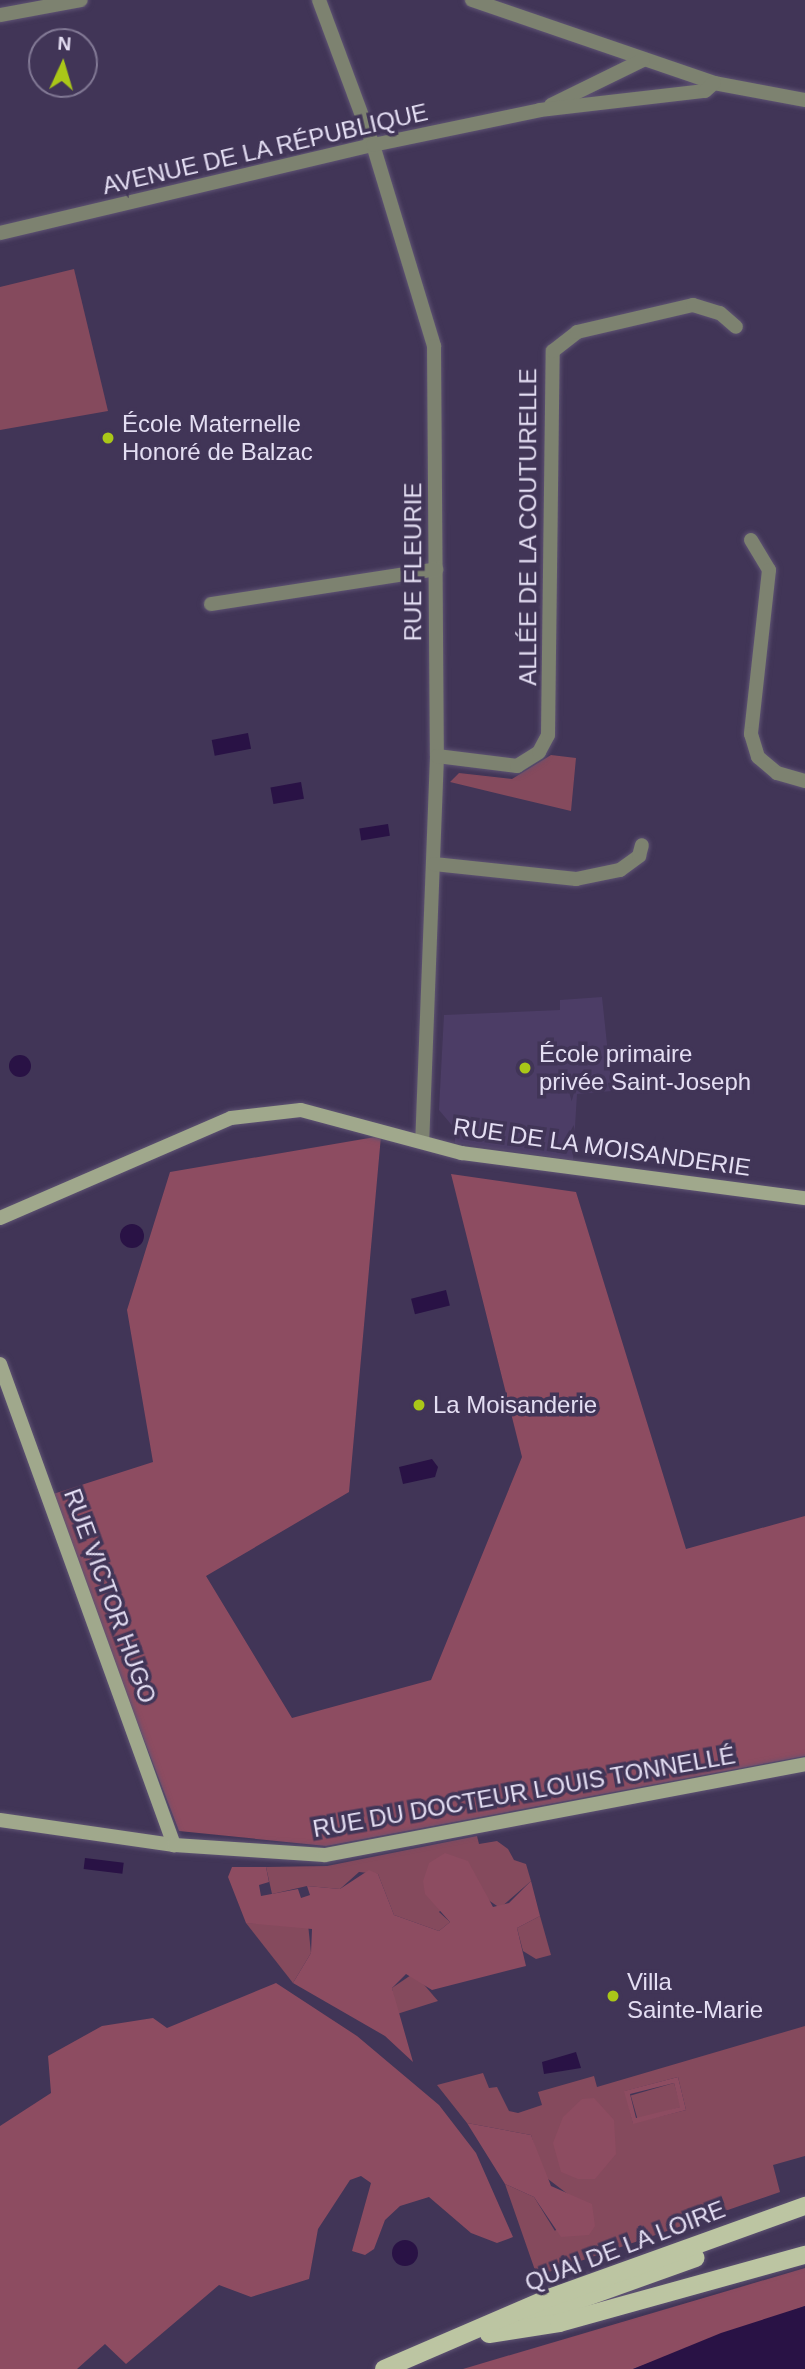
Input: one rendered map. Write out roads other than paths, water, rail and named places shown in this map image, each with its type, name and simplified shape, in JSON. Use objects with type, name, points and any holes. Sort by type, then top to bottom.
[{"type":"main road","name":"QUAI DE LA LOIRE","points":[[384,2369],[465,2337],[549,2298],[805,2206]]},
{"type":"main road","points":[[465,2337],[805,2218]]},
{"type":"main road","name":"QUAI DE LA LOIRE","points":[[465,2337],[559,2323],[805,2255]]},
{"type":"street","points":[[0,15],[81,0]]},
{"type":"street","name":"RUE FLEURIE","points":[[319,0],[373,145],[434,346],[437,756],[422,1141]]},
{"type":"street","points":[[472,0],[713,83],[805,100]]},
{"type":"street","name":"AVENUE DE LA RÉPUBLIQUE","points":[[540,110],[643,60]]},
{"type":"street","name":"AVENUE DE LA RÉPUBLIQUE","points":[[0,233],[373,145],[540,110],[705,91],[713,83]]},
{"type":"street","name":"ALLÉE DE LA COUTURELLE","points":[[437,756],[517,766],[539,752],[548,735],[553,351],[577,332],[693,305],[720,313],[736,327]]},
{"type":"street","points":[[751,540],[769,570],[751,734],[758,757],[777,773],[805,781]]},
{"type":"street","points":[[211,604],[436,569]]},
{"type":"street","points":[[434,864],[576,879],[620,870],[639,856],[642,845]]},
{"type":"street","name":"RUE DE LA MOISANDERIE","points":[[0,1218],[231,1118],[268,1111],[301,1110],[463,1153],[805,1198]]},
{"type":"street","name":"RUE VICTOR HUGO","points":[[0,1364],[174,1845]]},
{"type":"street","name":"RUE DU DOCTEUR LOUIS TONNELLÉ","points":[[0,1820],[174,1845],[325,1855],[805,1764]]},
{"type":"place","name":"École Maternelle Honoré de Balzac","points":[[108,438]]},
{"type":"place","name":"École primaire privée Saint-Joseph","points":[[525,1068]]},
{"type":"place","name":"La Moisanderie","points":[[419,1405]]},
{"type":"place","name":"Villa Sainte-Marie","points":[[613,1996]]}]
